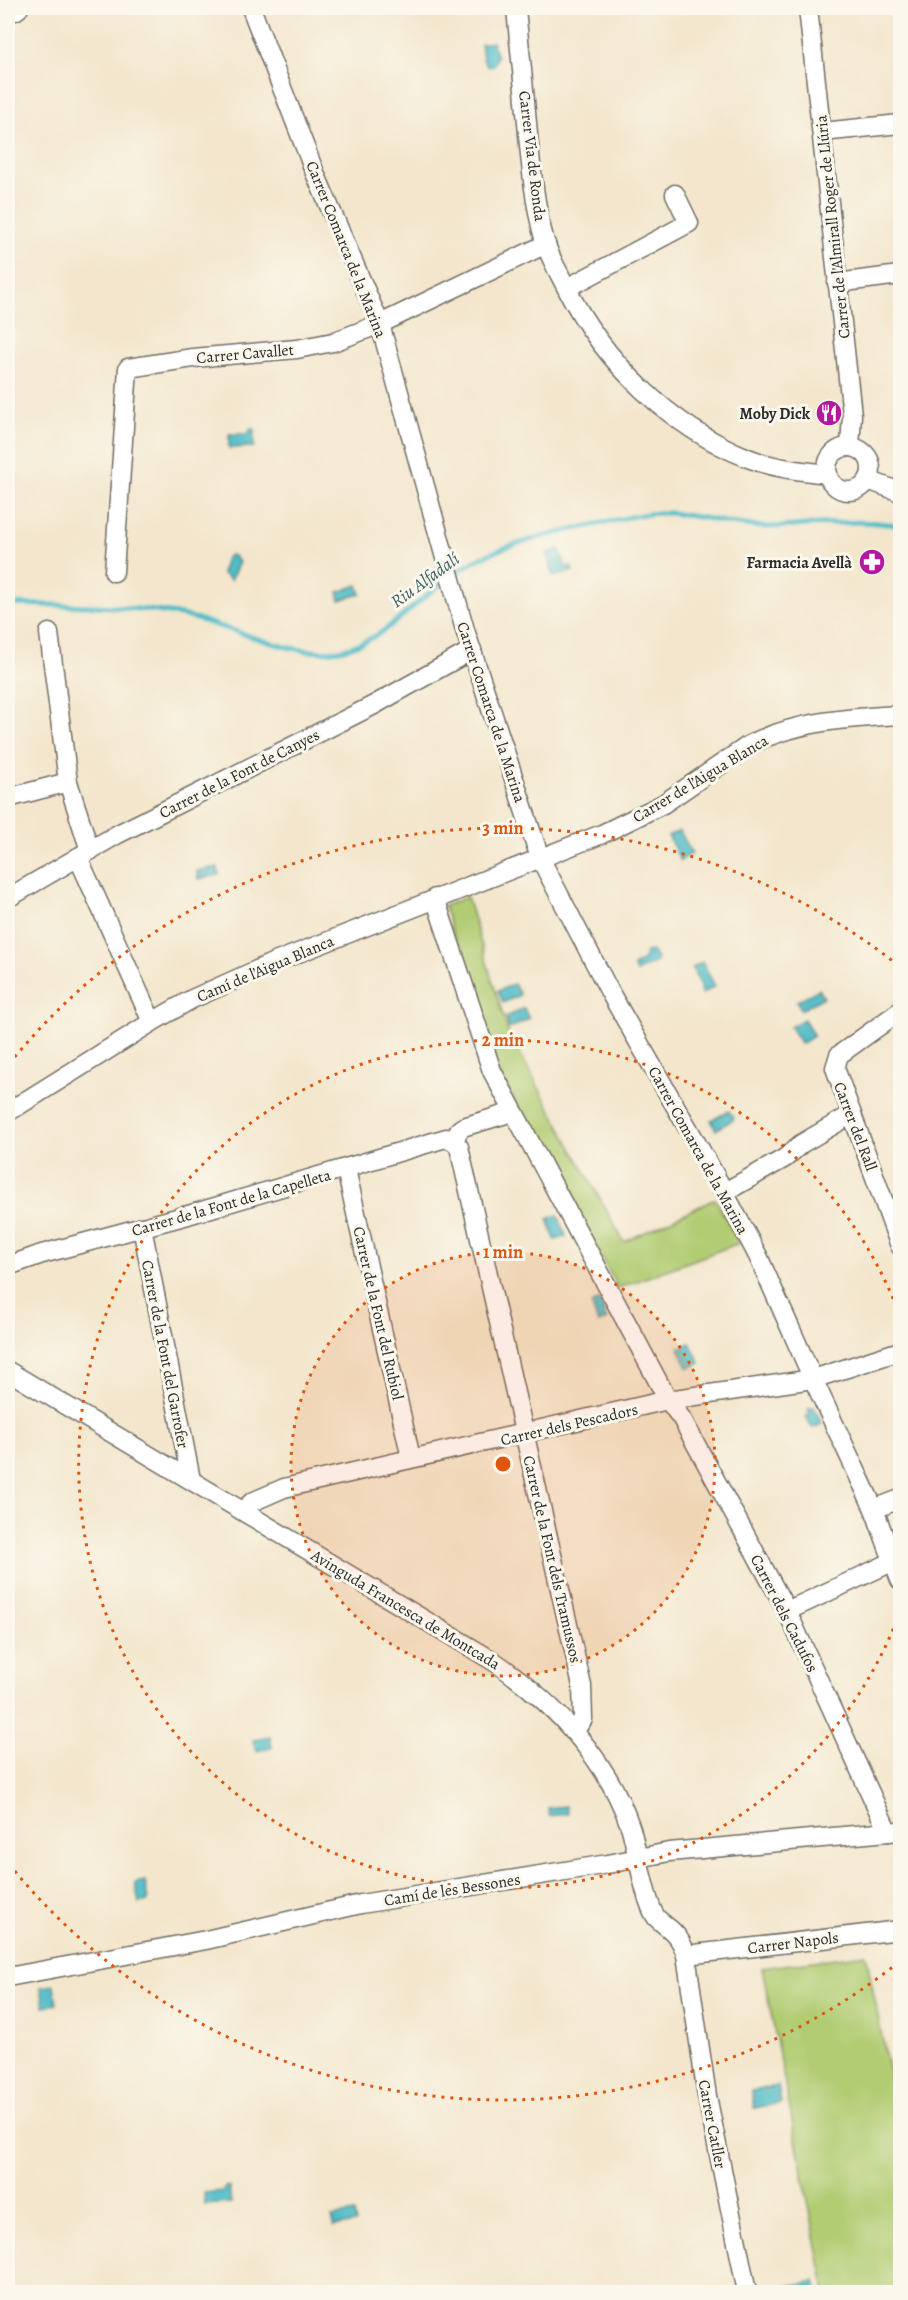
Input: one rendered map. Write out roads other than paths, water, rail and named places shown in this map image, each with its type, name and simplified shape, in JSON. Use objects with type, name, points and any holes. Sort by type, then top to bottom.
[{"type":"street","points":[[8,12],[19,8]]},
{"type":"street","name":"Carrer Comarca de la Marina","points":[[251,8],[315,172],[380,324],[465,630],[540,858],[612,996],[725,1192],[777,1295],[813,1379],[874,1509],[900,1580]]},
{"type":"street","name":"Carrer Via de Ronda","points":[[516,8],[532,176],[546,244],[576,308],[611,356],[640,386],[683,422],[720,445],[750,459],[786,469],[828,474]]},
{"type":"street","name":"Carrer de l'Almirall Roger de Llúria","points":[[808,8],[852,415],[850,447]]},
{"type":"street","points":[[822,132],[900,124]]},
{"type":"street","points":[[567,288],[689,223],[675,194]]},
{"type":"street","name":"Carrer Cavallet","points":[[114,572],[128,368],[213,356],[315,346],[348,337],[380,324],[546,244]]},
{"type":"street","points":[[837,283],[900,275]]},
{"type":"street","points":[[850,447],[863,452],[871,465],[868,480],[855,490],[843,490],[833,484],[828,474],[829,461],[834,453],[850,447]]},
{"type":"street","points":[[868,480],[900,492]]},
{"type":"street","points":[[49,633],[68,782],[84,854],[152,1022]]},
{"type":"street","name":"Carrer de la Font de Canyes","points":[[8,898],[118,834],[374,705],[472,650]]},
{"type":"street","name":"Carrer de l’Aigua Blanca","points":[[540,858],[645,814],[763,738],[802,725],[851,718],[900,715]]},
{"type":"street","points":[[8,798],[68,782]]},
{"type":"street","name":"Camí de l’Aigua Blanca","points":[[8,1112],[152,1022],[219,986],[540,858]]},
{"type":"street","name":"Carrer dels Cadufos","points":[[435,898],[489,1065],[668,1400],[682,1419],[787,1611],[894,1832]]},
{"type":"street","name":"Carrer del Rall","points":[[900,1011],[838,1055],[836,1073],[900,1246]]},
{"type":"street","points":[[454,1141],[459,1130],[464,1127],[513,1112]]},
{"type":"street","points":[[725,1192],[785,1158],[801,1144],[852,1114]]},
{"type":"street","name":"Carrer de la Font de la Capelleta","points":[[8,1266],[446,1138],[454,1141]]},
{"type":"street","name":"Carrer de la Font dels Tramussos","points":[[454,1141],[459,1147],[582,1686],[584,1719],[574,1732]]},
{"type":"street","name":"Carrer de la Font del Rubiol","points":[[346,1169],[411,1458]]},
{"type":"street","name":"Carrer de la Font del Garrofer","points":[[141,1227],[191,1480]]},
{"type":"street","name":"Carrer dels Pescadors","points":[[243,1511],[252,1502],[284,1488],[668,1400],[813,1379],[900,1351]]},
{"type":"street","name":"Avinguda Francesca de Montcada","points":[[8,1371],[495,1662],[529,1686],[556,1711],[594,1757],[617,1797],[630,1827],[645,1886],[656,1917],[681,1939],[686,1955]]},
{"type":"street","points":[[874,1509],[900,1499]]},
{"type":"street","points":[[787,1611],[894,1561]]},
{"type":"street","name":"Camí de les Bessones","points":[[8,1977],[206,1940],[361,1904],[638,1857],[669,1852],[894,1832]]},
{"type":"street","name":"Carrer Napols","points":[[686,1955],[900,1930]]},
{"type":"street","name":"Carrer Catller","points":[[686,1955],[707,2096],[747,2292]]},
{"type":"water","points":[[492,42],[497,57],[493,66],[488,67],[483,59],[481,44]]},
{"type":"water","points":[[254,429],[254,447],[229,448],[229,434],[247,434]]},
{"type":"water","points":[[560,549],[566,567],[571,566],[573,571],[554,577],[547,553]]},
{"type":"water","points":[[230,555],[239,562],[231,580],[222,573],[225,560]]},
{"type":"water","points":[[358,585],[361,594],[340,600],[338,592]]},
{"type":"water","points":[[680,831],[692,854],[680,860],[668,836]]},
{"type":"water","points":[[218,867],[219,875],[198,879],[197,871]]},
{"type":"water","points":[[652,951],[657,958],[655,963],[636,972],[633,966],[644,960],[646,952]]},
{"type":"water","points":[[702,962],[715,986],[702,994],[700,990],[702,988],[692,968]]},
{"type":"water","points":[[514,984],[520,995],[503,1003],[498,991]]},
{"type":"water","points":[[819,989],[824,997],[801,1010],[797,1001]]},
{"type":"water","points":[[524,1008],[529,1019],[509,1029],[506,1017]]},
{"type":"water","points":[[804,1019],[814,1036],[801,1044],[790,1027]]},
{"type":"water","points":[[729,1111],[734,1119],[716,1130],[711,1120]]},
{"type":"water","points":[[558,1215],[566,1236],[555,1240],[548,1219]]},
{"type":"water","points":[[600,1300],[607,1320],[598,1323],[591,1304]]},
{"type":"water","points":[[690,1343],[700,1363],[688,1368],[679,1348]]},
{"type":"water","points":[[814,1407],[822,1424],[812,1428],[806,1416],[810,1415],[808,1409]]},
{"type":"water","points":[[270,1737],[272,1747],[256,1751],[253,1740]]},
{"type":"water","points":[[566,1806],[567,1814],[549,1816],[548,1808]]},
{"type":"water","points":[[145,1881],[148,1901],[139,1903],[135,1883]]},
{"type":"water","points":[[54,1985],[57,2004],[44,2006],[41,1987]]},
{"type":"water","points":[[778,2086],[781,2103],[754,2108],[751,2091]]},
{"type":"water","points":[[225,2187],[229,2187],[231,2203],[205,2205],[204,2193],[224,2191]]},
{"type":"water","points":[[354,2213],[356,2223],[334,2227],[332,2217]]},
{"type":"water","points":[[815,2281],[818,2292],[789,2292],[788,2286]]},
{"type":"waterway","name":"Riu Alfadalí","points":[[8,604],[113,607],[176,614],[280,645],[321,652],[355,646],[382,632],[446,579],[485,556],[528,540],[602,523],[642,515],[667,513],[769,527],[851,522],[900,526]]},
{"type":"place","name":"Moby Dick","points":[[829,413]]},
{"type":"place","name":"Farmacia Avellà","points":[[872,562]]}]
